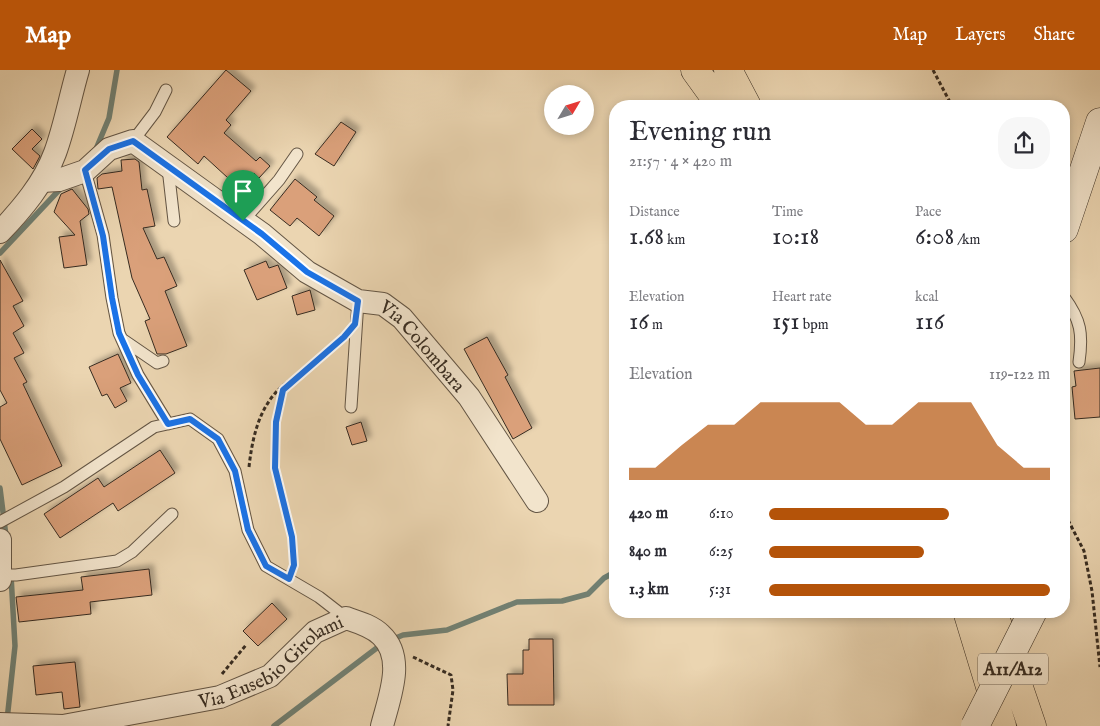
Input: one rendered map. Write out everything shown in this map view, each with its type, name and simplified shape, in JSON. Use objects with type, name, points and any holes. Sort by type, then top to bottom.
[{"type":"highway","points":[[695,70],[729,100]]},
{"type":"highway","points":[[702,70],[729,100]]},
{"type":"highway","points":[[730,70],[733,100]]},
{"type":"highway","name":"A11/A12","points":[[969,618],[1002,726]]},
{"type":"highway","name":"A11/A12","points":[[995,618],[1032,726]]},
{"type":"street","points":[[0,232],[18,213],[42,181],[55,153],[78,70]]},
{"type":"street","points":[[1070,211],[1100,122]]},
{"type":"street","points":[[42,181],[59,180],[80,172],[109,149],[133,141]]},
{"type":"street","name":"Via Colombara","points":[[133,141],[243,221],[307,272],[358,301],[383,304],[402,318],[469,397],[537,502]]},
{"type":"street","points":[[0,528],[4,576]]},
{"type":"street","name":"Via Eusebio Girolami","points":[[8,724],[63,726],[220,697],[270,676],[315,632],[346,618],[368,626],[385,640]]},
{"type":"street","points":[[975,726],[1029,618]]},
{"type":"street","points":[[382,726],[396,673],[385,640]]},
{"type":"lane","points":[[133,141],[155,112],[166,90]]},
{"type":"lane","points":[[243,221],[279,180],[297,154]]},
{"type":"lane","points":[[168,166],[174,221]]},
{"type":"lane","points":[[80,172],[103,236],[112,298],[122,339],[138,375],[168,424]]},
{"type":"lane","points":[[351,407],[358,301]]},
{"type":"lane","points":[[1070,305],[1074,310],[1083,338],[1079,362]]},
{"type":"lane","points":[[122,339],[157,363],[163,361]]},
{"type":"lane","points":[[0,528],[12,516],[64,487],[154,426],[190,419],[218,439],[235,471],[248,530],[266,566],[319,597],[346,618]]},
{"type":"lane","points":[[4,576],[117,561],[132,552],[172,514]]},
{"type":"path","points":[[934,70],[949,100]]},
{"type":"path","points":[[289,579],[294,565],[292,537],[275,468],[276,422],[283,390],[344,337],[355,324]]},
{"type":"path","points":[[243,505],[248,485],[254,433],[269,400],[282,385],[302,372]]},
{"type":"path","points":[[1070,524],[1084,551],[1092,591],[1100,667]]},
{"type":"path","points":[[385,640],[451,675],[453,690],[448,726]]},
{"type":"building","points":[[226,70],[251,91],[226,120],[231,125],[224,133],[256,161],[260,157],[270,166],[259,178],[254,173],[240,189],[204,156],[198,164],[167,137]]},
{"type":"building","points":[[341,122],[356,132],[334,166],[315,154]]},
{"type":"building","points":[[32,129],[42,139],[32,149],[40,156],[33,169],[12,149]]},
{"type":"building","points":[[135,159],[139,162],[142,190],[147,189],[155,226],[143,228],[157,259],[164,257],[177,286],[165,291],[187,346],[166,354],[157,354],[145,321],[150,319],[132,278],[112,187],[98,189],[97,178],[102,174],[122,171],[121,160]]},
{"type":"building","points":[[295,179],[317,197],[314,200],[334,216],[319,236],[297,218],[290,226],[270,210]]},
{"type":"building","points":[[72,189],[88,209],[89,214],[80,221],[87,265],[64,268],[59,237],[75,235],[54,212],[61,194]]},
{"type":"building","points":[[0,260],[23,301],[13,306],[24,326],[13,333],[24,353],[14,358],[27,382],[23,384],[62,466],[22,485],[0,439],[0,407],[7,403],[0,390]]},
{"type":"building","points":[[266,261],[269,268],[278,265],[287,288],[257,300],[244,270]]},
{"type":"building","points":[[310,290],[315,310],[297,315],[292,296]]},
{"type":"building","points":[[487,337],[508,375],[505,377],[532,428],[513,439],[464,349]]},
{"type":"building","points":[[118,354],[131,383],[120,388],[127,401],[115,408],[107,394],[102,396],[89,367]]},
{"type":"building","points":[[1100,368],[1100,417],[1075,419],[1072,387],[1076,386],[1074,371]]},
{"type":"building","points":[[361,422],[367,441],[352,445],[346,427]]},
{"type":"building","points":[[160,450],[175,473],[118,511],[113,503],[60,538],[44,514],[98,478],[104,487]]},
{"type":"building","points":[[149,569],[152,595],[90,602],[91,614],[19,622],[16,597],[83,590],[81,577]]},
{"type":"building","points":[[272,603],[287,619],[258,646],[243,631]]},
{"type":"building","points":[[529,639],[553,639],[554,705],[508,705],[507,674],[523,674],[523,650],[529,650]]},
{"type":"building","points":[[75,662],[80,707],[64,709],[62,692],[36,695],[33,666]]},
{"type":"waterway","points":[[96,149],[109,118],[117,70]]},
{"type":"waterway","points":[[0,253],[62,187]]},
{"type":"waterway","points":[[0,488],[6,536]]},
{"type":"waterway","points":[[7,720],[15,646],[11,575]]},
{"type":"waterway","points":[[391,640],[403,635],[447,630],[517,602],[562,601],[588,594],[609,575]]},
{"type":"waterway","points":[[274,726],[382,644]]},
{"type":"route","points":[[133,141],[243,221],[262,234],[307,272],[358,301],[355,324],[344,337],[322,354],[283,390],[276,422],[275,468],[292,537],[294,565],[289,579],[266,566],[248,530],[235,471],[218,439],[190,419],[168,424],[138,375],[119,333],[103,236],[85,170],[109,149],[133,141]]}]
